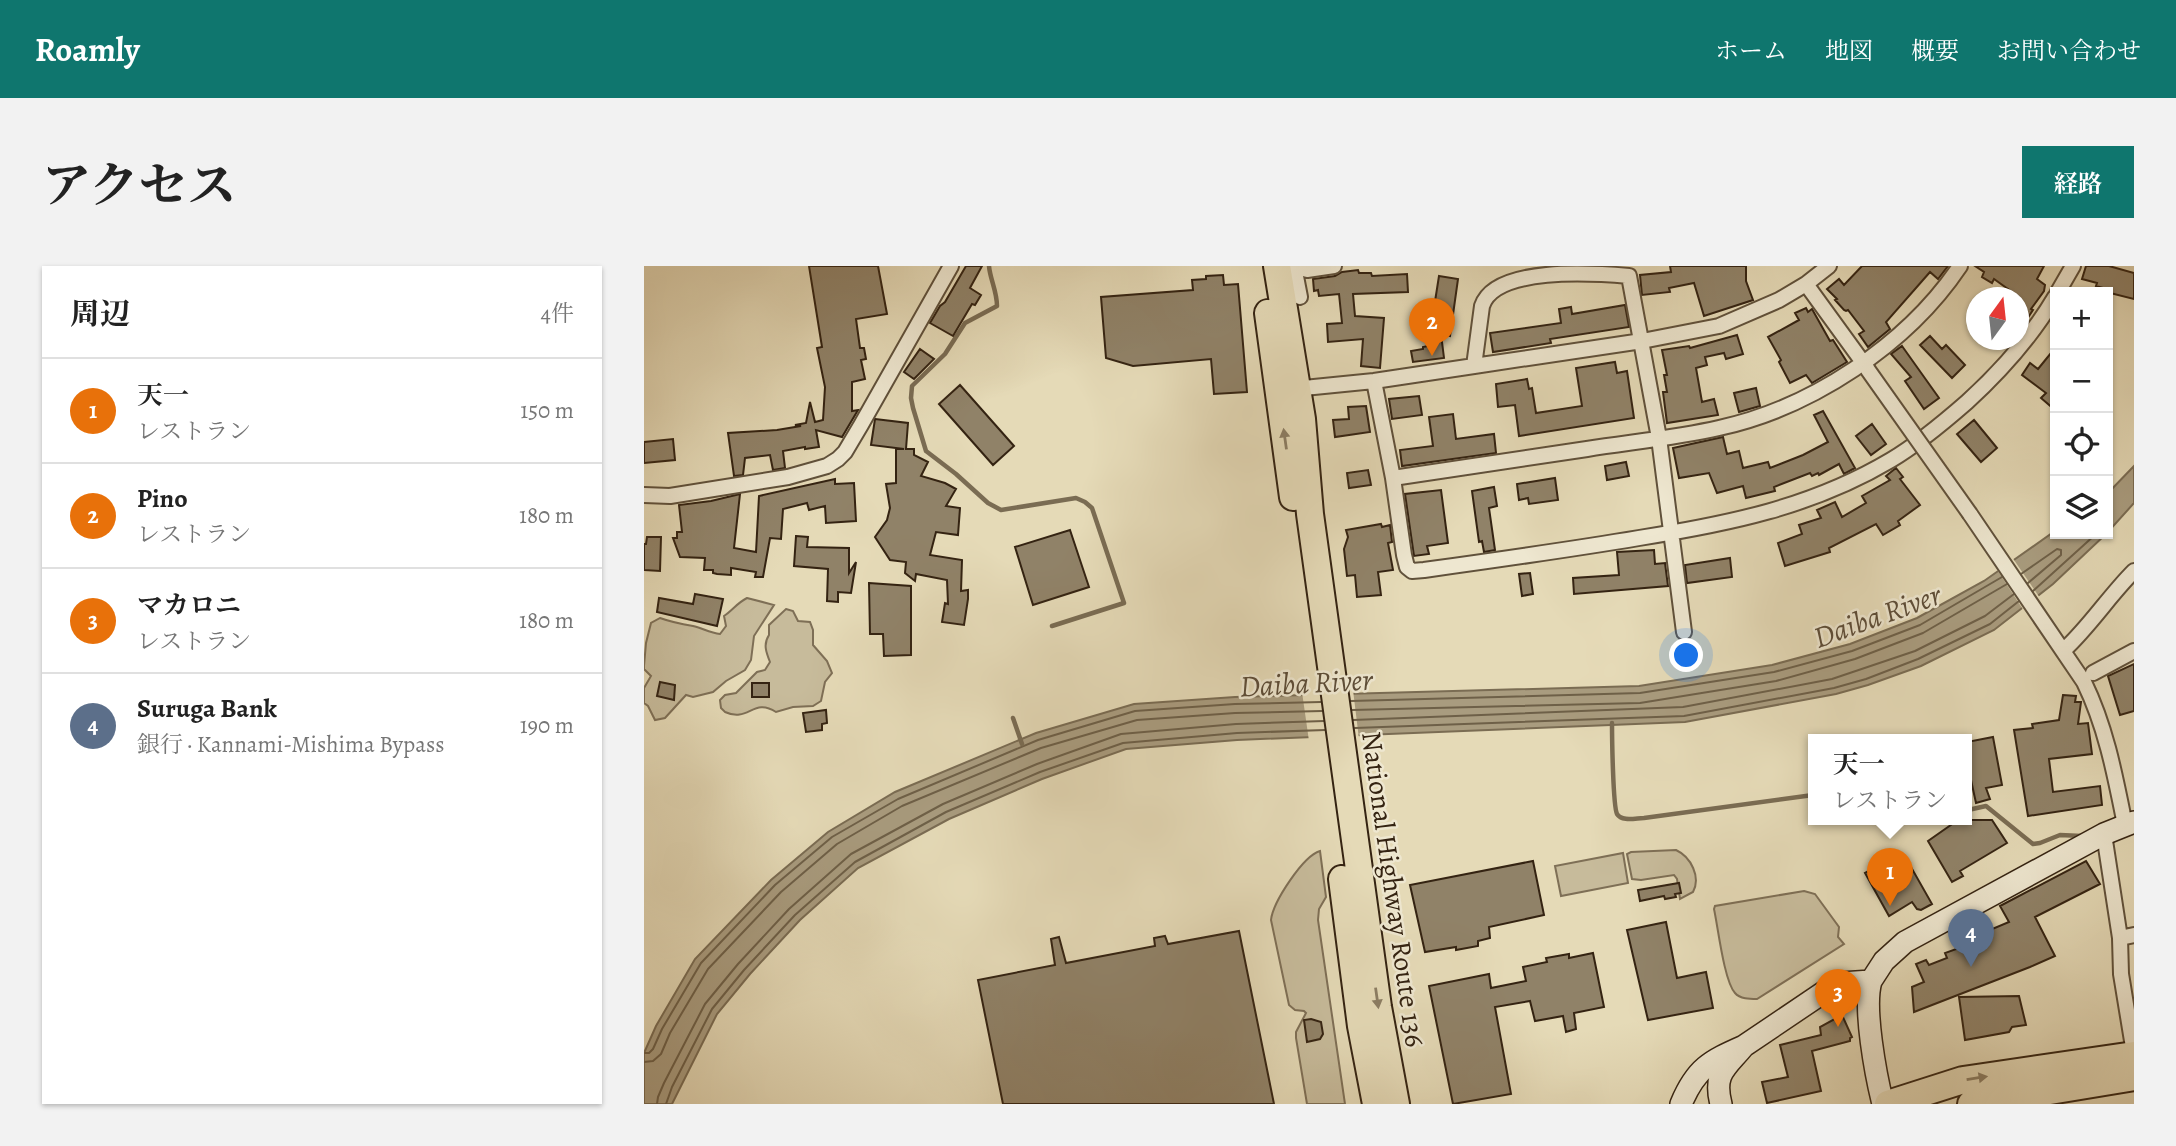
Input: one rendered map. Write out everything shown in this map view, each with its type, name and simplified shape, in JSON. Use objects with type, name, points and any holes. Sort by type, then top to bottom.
[{"type":"highway","name":"National Highway Route 136","points":[[1262,266],[1288,389]]},
{"type":"highway","name":"National Highway Route 136","points":[[1277,266],[1288,389],[1358,932],[1361,1026],[1376,1104]]},
{"type":"highway","name":"National Highway Route 136","points":[[1358,932],[1396,1104]]},
{"type":"highway","points":[[1361,1026],[1357,1061],[1363,1104]]},
{"type":"highway","points":[[1886,1104],[1963,1080],[2134,1054]]},
{"type":"highway","points":[[1971,1104],[2134,1077]]},
{"type":"highway","points":[[2066,1104],[2134,1093]]},
{"type":"street","points":[[644,495],[670,496],[788,477],[827,466],[838,459],[861,425],[951,266]]},
{"type":"street","points":[[1300,298],[1295,266],[1307,270],[1334,266]]},
{"type":"street","points":[[1288,389],[1374,381],[1642,341],[1719,326],[1779,300],[1829,266]]},
{"type":"street","points":[[1393,478],[1659,438],[1748,420],[1804,398],[1866,366],[1906,330],[1947,285],[1960,266]]},
{"type":"street","points":[[2061,287],[2073,266]]},
{"type":"street","points":[[1474,366],[1485,296],[1491,291],[1523,275],[1566,271],[1629,276],[1659,438],[1684,632]]},
{"type":"street","points":[[1806,284],[1980,528],[2084,682],[2098,709],[2129,823],[1905,942],[1884,961],[1867,992],[1878,1084],[1886,1104]]},
{"type":"street","points":[[1374,381],[1393,478],[1404,555],[1407,567],[1412,571],[1671,533],[1771,513],[1837,488],[1892,460],[1940,425],[1982,388],[2016,352],[2050,304]]},
{"type":"street","points":[[2060,644],[2082,633],[2113,592],[2134,571]]},
{"type":"street","points":[[2093,673],[2134,651]]},
{"type":"street","points":[[2104,834],[2127,937],[2121,974],[2134,1054]]},
{"type":"street","points":[[1681,1104],[1688,1087],[1714,1059],[1744,1046],[1841,982],[1871,981]]},
{"type":"street","points":[[1721,1104],[1717,1088],[1721,1073],[1744,1046]]},
{"type":"shaded area","points":[[747,598],[774,605],[754,636],[751,660],[745,670],[713,692],[693,697],[686,695],[665,718],[655,720],[644,703],[644,688],[651,676],[644,666],[651,623],[660,618],[720,634],[726,626],[724,616]]},
{"type":"shaded area","points":[[786,609],[793,611],[798,621],[810,622],[813,645],[827,661],[832,673],[825,682],[821,701],[813,706],[793,707],[776,712],[762,707],[740,715],[725,712],[721,708],[720,700],[725,695],[736,693],[757,672],[765,670],[770,662],[766,651],[769,625]]},
{"type":"shaded area","points":[[1676,850],[1686,857],[1693,868],[1696,880],[1693,892],[1680,899],[1674,875],[1632,879],[1627,854]]},
{"type":"shaded area","points":[[1320,851],[1326,897],[1319,909],[1318,920],[1345,1104],[1307,1104],[1296,1038],[1296,1032],[1306,1013],[1289,1005],[1271,920],[1277,902],[1290,881],[1305,861]]},
{"type":"shaded area","points":[[1623,853],[1628,883],[1561,896],[1555,866]]},
{"type":"shaded area","points":[[1804,891],[1815,894],[1839,927],[1838,937],[1844,944],[1757,999],[1737,995],[1731,987],[1725,966],[1715,906]]},
{"type":"water","points":[[2134,466],[2134,503],[2113,526],[2113,488]]},
{"type":"water","points":[[2050,535],[2050,539],[2101,539],[2053,584],[1994,630],[1921,666],[1836,694],[1685,722],[1237,740],[1126,749],[1042,779],[949,819],[858,868],[800,920],[717,1014],[672,1104],[644,1104],[644,1053],[656,1026],[695,959],[771,880],[828,832],[895,792],[1036,733],[1134,704],[1235,697],[1639,686],[1772,665],[1850,644],[1917,618],[1984,581]]},
{"type":"pier","points":[[2012,557],[2040,598],[2024,611],[1996,568]]},
{"type":"pier","points":[[1353,690],[1359,739],[1309,741],[1302,692]]},
{"type":"building","points":[[809,266],[878,266],[887,314],[856,319],[860,348],[864,348],[866,359],[861,360],[865,379],[852,382],[852,411],[858,410],[842,437],[816,430],[819,447],[783,451],[785,468],[773,470],[770,455],[745,458],[743,475],[734,476],[728,433],[801,426],[795,425],[806,423],[810,402],[815,422],[823,420],[825,387],[817,348],[822,347]]},
{"type":"building","points":[[966,266],[982,266],[970,288],[981,295],[975,305],[972,304],[953,336],[930,323]]},
{"type":"building","points":[[1670,266],[1746,266],[1746,281],[1753,300],[1704,316],[1694,283],[1669,288],[1670,292],[1642,295],[1640,275],[1671,272]]},
{"type":"building","points":[[1862,266],[1948,266],[1938,279],[1930,272],[1886,322],[1890,329],[1868,347],[1859,334],[1864,331],[1827,289],[1839,279],[1844,285]]},
{"type":"building","points":[[1975,266],[2044,266],[2037,279],[2045,285],[2044,291],[2029,316],[2029,287],[2005,287],[1994,279],[1992,283],[1982,277],[1984,272]]},
{"type":"building","points":[[2086,266],[2109,266],[2134,273],[2134,299],[2113,294],[2113,287],[2100,287],[2096,286],[2097,283],[2082,279]]},
{"type":"building","points":[[1358,270],[1359,273],[1371,273],[1372,276],[1407,274],[1408,292],[1353,294],[1355,316],[1384,318],[1380,368],[1361,366],[1363,339],[1328,342],[1327,324],[1342,323],[1339,294],[1319,296],[1318,290],[1314,291],[1313,279]]},
{"type":"building","points":[[1223,275],[1224,285],[1238,284],[1247,392],[1214,394],[1211,359],[1133,366],[1106,358],[1101,297],[1193,290],[1192,280]]},
{"type":"building","points":[[1439,276],[1458,279],[1450,336],[1441,334],[1444,358],[1413,362],[1411,351],[1428,346]]},
{"type":"building","points":[[1625,305],[1629,327],[1550,339],[1551,343],[1493,352],[1490,333],[1561,323],[1559,309],[1571,307],[1572,314]]},
{"type":"building","points":[[1806,308],[1808,312],[1812,309],[1830,341],[1833,340],[1847,362],[1812,383],[1806,375],[1790,383],[1768,337],[1799,320],[1795,313]]},
{"type":"building","points":[[1737,335],[1743,354],[1726,359],[1724,353],[1705,357],[1707,365],[1696,368],[1702,402],[1714,399],[1718,415],[1667,423],[1663,392],[1667,392],[1664,375],[1667,375],[1662,350],[1690,348]]},
{"type":"building","points":[[1930,336],[1942,349],[1946,345],[1965,365],[1952,378],[1920,345]]},
{"type":"building","points":[[1902,346],[1939,398],[1924,409],[1905,381],[1911,377],[1891,354]]},
{"type":"building","points":[[920,349],[934,359],[914,379],[904,372]]},
{"type":"building","points":[[2050,354],[2050,406],[2041,398],[2046,393],[2022,375],[2030,363],[2038,369]]},
{"type":"building","points":[[1615,362],[1617,373],[1627,371],[1634,418],[1519,436],[1515,405],[1498,407],[1496,384],[1527,379],[1529,389],[1532,388],[1536,413],[1582,406],[1576,368]]},
{"type":"building","points":[[960,385],[1014,446],[993,465],[939,404]]},
{"type":"building","points":[[1756,388],[1760,406],[1739,412],[1734,393]]},
{"type":"building","points":[[1419,396],[1422,415],[1392,419],[1389,399]]},
{"type":"building","points":[[1366,406],[1370,432],[1335,437],[1333,420],[1349,419],[1348,407]]},
{"type":"building","points":[[1823,411],[1855,468],[1844,474],[1839,464],[1819,475],[1818,473],[1812,476],[1810,473],[1774,487],[1775,491],[1746,498],[1743,486],[1717,493],[1709,473],[1679,478],[1673,448],[1723,437],[1727,454],[1739,451],[1743,468],[1768,462],[1770,468],[1803,455],[1828,442],[1814,415]]},
{"type":"building","points":[[1453,414],[1456,439],[1494,434],[1496,453],[1402,466],[1400,450],[1433,446],[1429,417]]},
{"type":"building","points":[[875,419],[908,423],[906,449],[914,449],[914,455],[928,462],[921,476],[956,489],[946,506],[960,508],[958,535],[936,532],[930,555],[962,560],[961,591],[968,590],[964,625],[942,622],[945,603],[948,604],[947,580],[916,574],[915,581],[905,573],[906,562],[890,560],[875,537],[887,520],[890,508],[886,484],[896,483],[896,449],[904,449],[871,445]]},
{"type":"building","points":[[1974,420],[1997,448],[1981,462],[1957,434]]},
{"type":"building","points":[[1872,424],[1886,444],[1871,455],[1856,436]]},
{"type":"building","points":[[673,439],[675,460],[644,463],[644,442]]},
{"type":"building","points":[[1626,462],[1629,476],[1607,480],[1605,466]]},
{"type":"building","points":[[1896,468],[1903,477],[1900,479],[1920,505],[1898,521],[1900,525],[1883,535],[1876,524],[1829,548],[1830,552],[1785,566],[1778,543],[1802,534],[1799,525],[1821,518],[1817,510],[1835,502],[1842,517],[1866,503],[1862,496],[1890,480],[1886,476]]},
{"type":"building","points":[[1368,470],[1371,485],[1349,488],[1347,473]]},
{"type":"building","points":[[1555,478],[1558,500],[1529,504],[1528,498],[1519,500],[1517,484]]},
{"type":"building","points":[[835,479],[835,484],[854,483],[856,521],[826,523],[825,506],[809,510],[807,503],[783,509],[781,539],[770,538],[763,577],[755,577],[756,572],[731,568],[731,575],[717,574],[713,573],[713,570],[704,570],[705,558],[680,557],[673,538],[677,538],[677,532],[682,532],[679,505],[740,494],[734,548],[756,552],[759,496]]},
{"type":"building","points":[[1494,487],[1497,506],[1489,508],[1495,550],[1484,552],[1482,541],[1479,542],[1472,491]]},
{"type":"building","points":[[1441,490],[1448,543],[1427,546],[1429,554],[1414,556],[1405,494]]},
{"type":"building","points":[[1381,524],[1382,527],[1390,525],[1392,542],[1388,543],[1393,570],[1378,572],[1381,595],[1357,597],[1355,575],[1347,576],[1344,549],[1348,537],[1346,530]]},
{"type":"building","points":[[1070,530],[1089,587],[1033,605],[1015,547]]},
{"type":"building","points":[[796,536],[808,537],[807,547],[849,548],[849,573],[856,562],[851,593],[838,592],[838,602],[827,601],[828,569],[794,566]]},
{"type":"building","points":[[647,537],[661,537],[660,571],[644,570],[644,544]]},
{"type":"building","points":[[1654,550],[1655,564],[1665,563],[1668,586],[1574,594],[1573,578],[1619,575],[1617,552]]},
{"type":"building","points":[[1730,558],[1732,577],[1687,583],[1685,565]]},
{"type":"building","points":[[1530,573],[1533,594],[1522,596],[1519,574]]},
{"type":"building","points":[[869,583],[911,586],[911,655],[884,656],[883,634],[870,634]]},
{"type":"building","points":[[695,594],[723,599],[717,626],[657,612],[659,598],[693,604]]},
{"type":"building","points":[[2134,664],[2134,711],[2120,715],[2108,676]]},
{"type":"building","points":[[660,682],[675,685],[674,700],[657,696]]},
{"type":"building","points":[[752,683],[769,683],[769,697],[752,697]]},
{"type":"building","points":[[2063,695],[2076,696],[2075,702],[2081,702],[2078,724],[2088,723],[2092,754],[2049,759],[2053,792],[2100,786],[2102,805],[2028,816],[2014,730],[2033,728],[2032,724],[2059,720]]},
{"type":"building","points":[[826,710],[827,723],[822,724],[822,730],[806,732],[803,713]]},
{"type":"building","points":[[1993,737],[2002,785],[1986,788],[1990,799],[1976,803],[1972,785],[1972,741]]},
{"type":"building","points":[[1972,820],[1992,820],[2007,843],[1960,871],[1963,876],[1952,882],[1928,841],[1951,825],[1972,825]]},
{"type":"building","points":[[1533,861],[1544,915],[1489,927],[1490,938],[1478,941],[1478,946],[1425,952],[1410,885]]},
{"type":"building","points":[[2086,861],[2100,884],[2035,917],[2055,956],[1914,1012],[1912,987],[1924,982],[1916,964],[1926,960],[1929,965],[1947,958],[1945,953],[1987,938],[1985,932],[2009,922],[2000,906]]},
{"type":"building","points":[[1878,866],[1887,880],[1911,867],[1932,904],[1921,910],[1912,902],[1889,916],[1865,873]]},
{"type":"building","points":[[1679,883],[1681,893],[1675,894],[1676,897],[1665,899],[1664,896],[1640,901],[1638,890]]},
{"type":"building","points":[[1666,922],[1677,978],[1706,972],[1713,1008],[1648,1020],[1627,930]]},
{"type":"building","points":[[1239,931],[1274,1104],[1003,1104],[978,980],[1055,965],[1051,939],[1059,937],[1066,963],[1155,946],[1154,938],[1165,936],[1168,944]]},
{"type":"building","points":[[1593,953],[1604,1007],[1574,1013],[1576,1029],[1566,1032],[1563,1016],[1535,1021],[1530,1001],[1495,1007],[1511,1094],[1453,1104],[1429,986],[1489,974],[1491,988],[1526,981],[1523,967],[1547,962],[1546,958],[1569,954],[1569,958]]},
{"type":"building","points":[[2019,996],[2026,1025],[2012,1027],[2009,1032],[1965,1040],[1959,997]]},
{"type":"building","points":[[1842,1015],[1852,1037],[1850,1041],[1812,1051],[1821,1091],[1767,1103],[1762,1082],[1788,1077],[1780,1045],[1821,1035],[1820,1027]]},
{"type":"building","points":[[1304,1020],[1321,1022],[1323,1034],[1320,1039],[1307,1042]]},
{"type":"waterway","points":[[989,266],[997,306],[965,323],[945,354],[912,386],[911,398],[926,451],[988,503],[1001,510],[1076,498],[1092,508],[1124,603],[1052,626]]},
{"type":"waterway","points":[[1013,718],[1022,744]]},
{"type":"waterway","points":[[1612,723],[1615,798],[1617,814],[1622,818],[1644,818],[1808,796]]},
{"type":"waterway","points":[[1972,809],[1986,806],[2033,844],[2060,835],[2082,836]]},
{"type":"place","name":"Pino","points":[[1432,356]]},
{"type":"place","name":"天一","points":[[1890,906]]},
{"type":"place","name":"Suruga Bank","points":[[1971,967]]},
{"type":"place","name":"マカロニ","points":[[1838,1027]]},
{"type":"water label","name":"Daiba River","points":[[1877,616]]},
{"type":"water label","name":"Daiba River","points":[[1306,683]]}]
